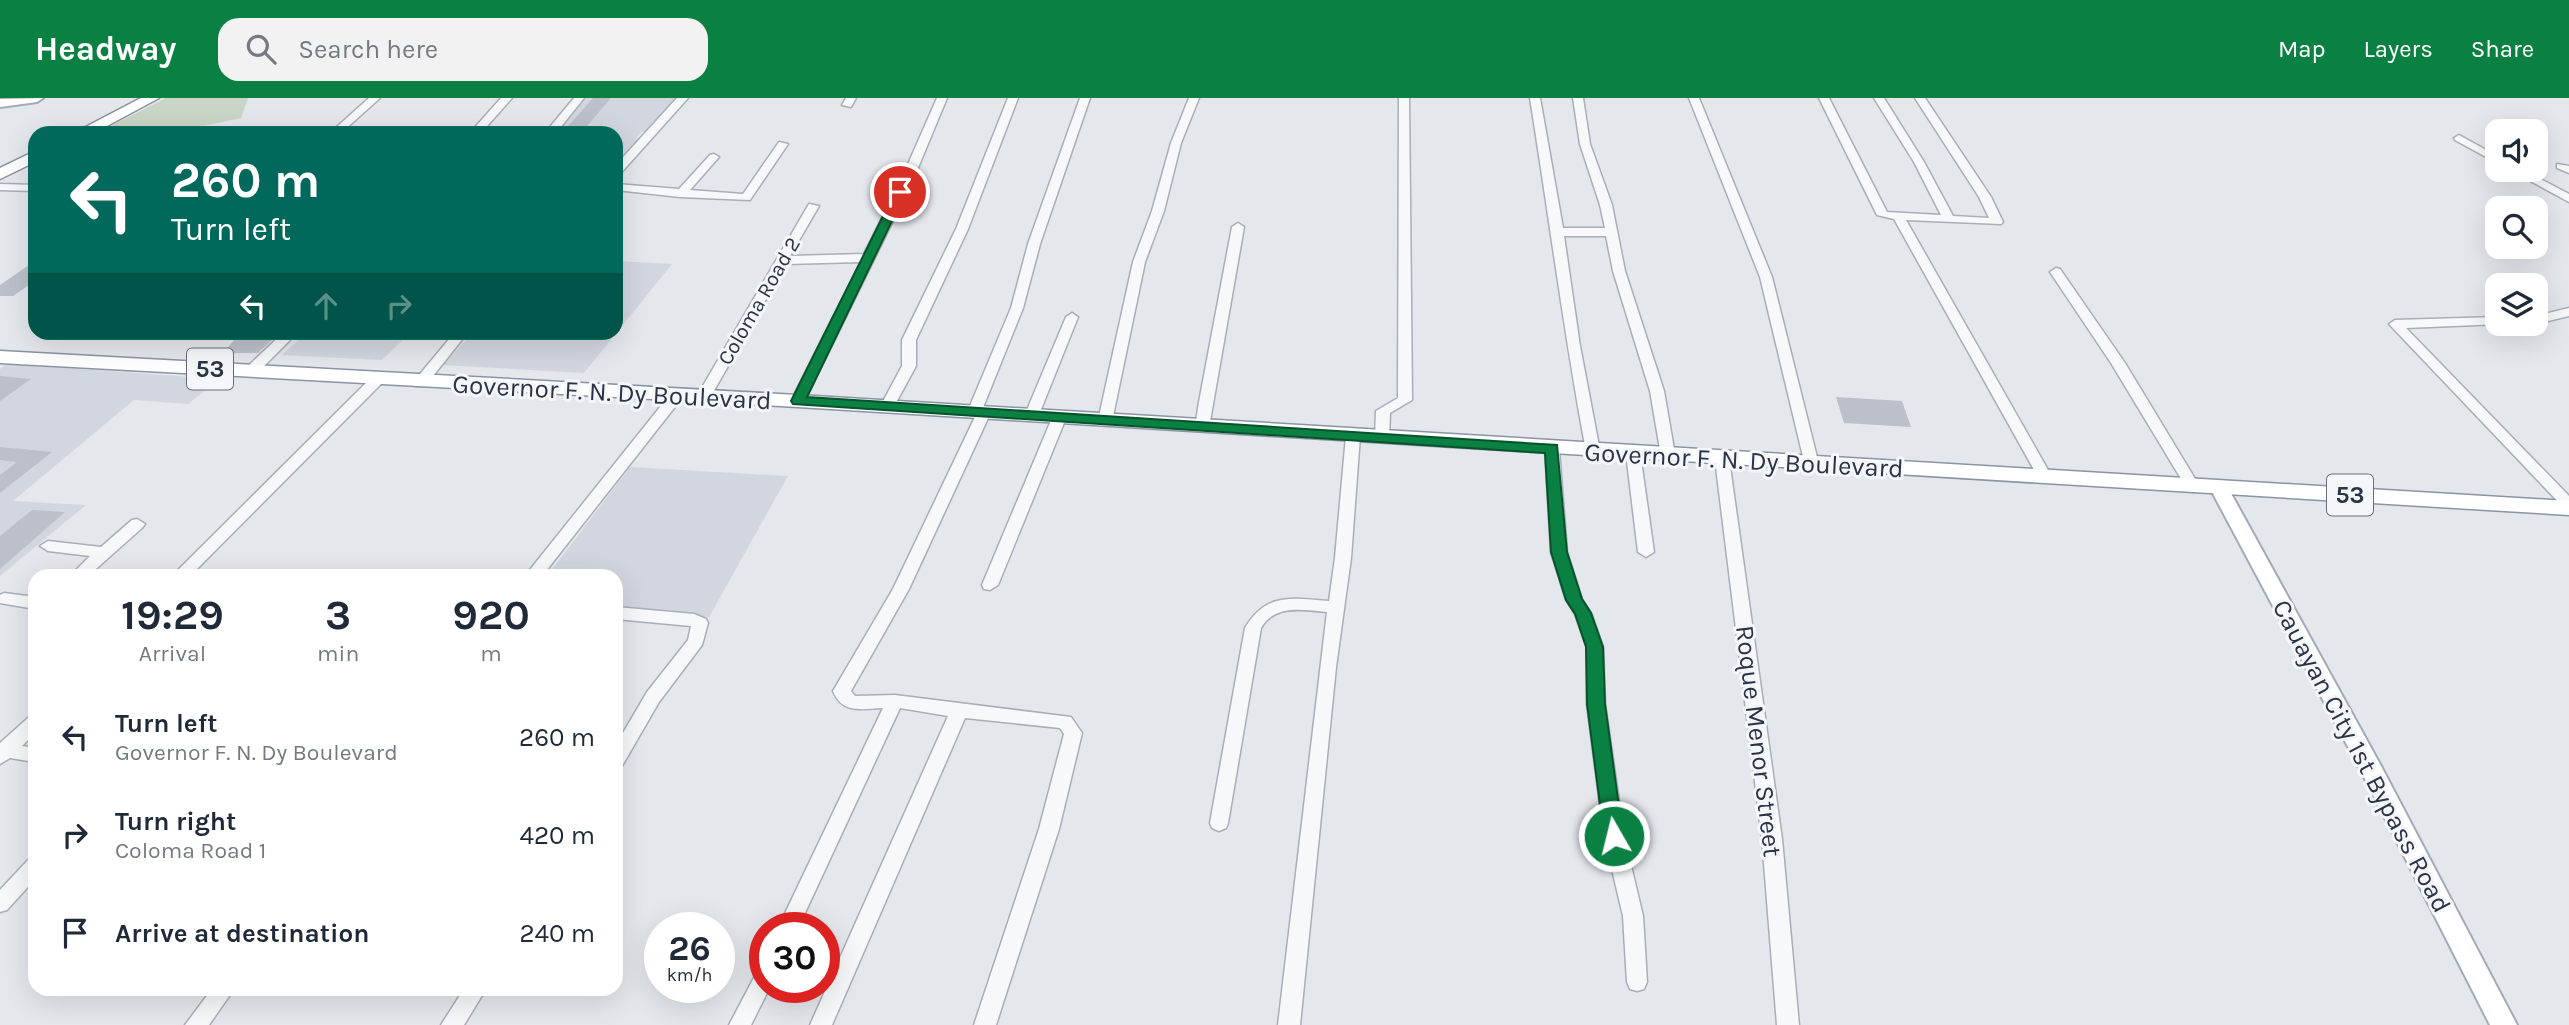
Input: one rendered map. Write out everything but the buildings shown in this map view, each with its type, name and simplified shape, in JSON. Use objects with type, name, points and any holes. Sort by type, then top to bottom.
[{"type":"highway","points":[[96,126],[152,98]]},
{"type":"highway","points":[[0,174],[28,160]]},
{"type":"highway","name":"Governor F. N. Dy Boulevard","points":[[1,358],[420,383],[677,394],[1552,449],[2569,506]]},
{"type":"main road","points":[[0,103],[37,98]]},
{"type":"main road","name":"Cauayan City 1st Bypass Road","points":[[2219,488],[2366,760],[2504,1025]]},
{"type":"street","points":[[343,126],[375,98]]},
{"type":"street","points":[[481,126],[507,98]]},
{"type":"street","points":[[556,126],[579,98]]},
{"type":"street","points":[[623,164],[683,98]]},
{"type":"street","points":[[798,401],[942,98]]},
{"type":"street","points":[[887,407],[909,366],[909,340],[962,229],[1013,98]]},
{"type":"street","points":[[985,1025],[1049,829],[1073,733],[1065,722],[958,711],[895,701],[852,703],[845,699],[842,691],[901,589],[978,414],[1017,308],[1034,244],[1085,98]]},
{"type":"street","points":[[1105,421],[1139,262],[1158,212],[1175,143],[1194,98]]},
{"type":"street","points":[[1382,438],[1383,411],[1405,400],[1404,98]]},
{"type":"street","points":[[1535,98],[1558,232],[1573,346],[1593,451]]},
{"type":"street","points":[[1578,98],[1585,144],[1611,232],[1619,271],[1657,391],[1668,455]]},
{"type":"street","points":[[1694,98],[1766,277],[1812,464]]},
{"type":"street","points":[[1824,98],[1880,213],[1899,218],[1999,221],[1920,98]]},
{"type":"street","points":[[1879,98],[1919,162],[1949,220]]},
{"type":"street","points":[[2459,138],[2485,153]]},
{"type":"street","points":[[623,188],[746,198],[783,144]]},
{"type":"street","points":[[680,194],[714,157]]},
{"type":"street","points":[[2537,182],[2569,199]]},
{"type":"street","points":[[0,187],[28,188]]},
{"type":"street","name":"Coloma Road 2","points":[[704,396],[813,206]]},
{"type":"street","points":[[1899,218],[2045,477]]},
{"type":"street","points":[[1202,427],[1238,227]]},
{"type":"street","points":[[1558,232],[1611,232]]},
{"type":"street","points":[[783,260],[867,258]]},
{"type":"street","points":[[2056,272],[2118,363],[2193,486]]},
{"type":"street","points":[[2548,317],[2569,312]]},
{"type":"street","points":[[1031,417],[1072,317]]},
{"type":"street","points":[[2485,321],[2395,324],[2569,506]]},
{"type":"street","points":[[251,371],[284,340]]},
{"type":"street","points":[[420,383],[455,340]]},
{"type":"street","points":[[187,569],[377,380]]},
{"type":"street","points":[[539,569],[677,394]]},
{"type":"street","points":[[990,585],[1059,418]]},
{"type":"street","points":[[1289,1025],[1353,436]]},
{"type":"street","points":[[1552,449],[1559,552],[1574,600],[1583,613],[1595,647],[1596,704],[1615,847],[1633,916],[1637,982]]},
{"type":"street","points":[[1633,453],[1646,552]]},
{"type":"street","name":"Roque Menor Street","points":[[1723,459],[1772,839],[1788,1025]]},
{"type":"street","points":[[86,569],[137,524]]},
{"type":"street","points":[[48,546],[105,553]]},
{"type":"street","points":[[4,599],[28,602]]},
{"type":"street","points":[[1219,823],[1253,628],[1258,615],[1275,606],[1336,607]]},
{"type":"street","points":[[623,614],[694,620],[700,623],[701,629],[696,641],[653,697],[623,749]]},
{"type":"street","points":[[796,912],[895,701]]},
{"type":"street","points":[[821,1025],[958,711]]},
{"type":"street","points":[[2,753],[28,729]]},
{"type":"street","points":[[2,753],[28,755]]},
{"type":"street","points":[[0,904],[28,874]]},
{"type":"street","points":[[195,1025],[218,996]]},
{"type":"street","points":[[452,1025],[471,996]]},
{"type":"street","points":[[740,1025],[751,1003]]},
{"type":"shaded area","points":[[586,98],[678,98],[647,131],[640,133],[636,139],[639,141],[623,158],[623,126],[564,126]]},
{"type":"shaded area","points":[[623,261],[672,264],[623,325]]},
{"type":"shaded area","points":[[298,340],[403,340],[382,360],[282,355]]},
{"type":"shaded area","points":[[466,340],[611,340],[584,373],[442,365]]},
{"type":"shaded area","points":[[7,364],[220,379],[188,404],[134,400],[13,501],[86,505],[0,576],[0,369]]},
{"type":"shaded area","points":[[630,467],[788,476],[709,617],[623,609],[623,569],[552,569]]},
{"type":"green space","points":[[166,98],[248,98],[241,118],[203,126],[111,126]]},
{"type":"route","points":[[900,192],[798,401],[1552,449],[1559,552],[1574,600],[1583,613],[1595,647],[1596,704],[1614,836]]}]
